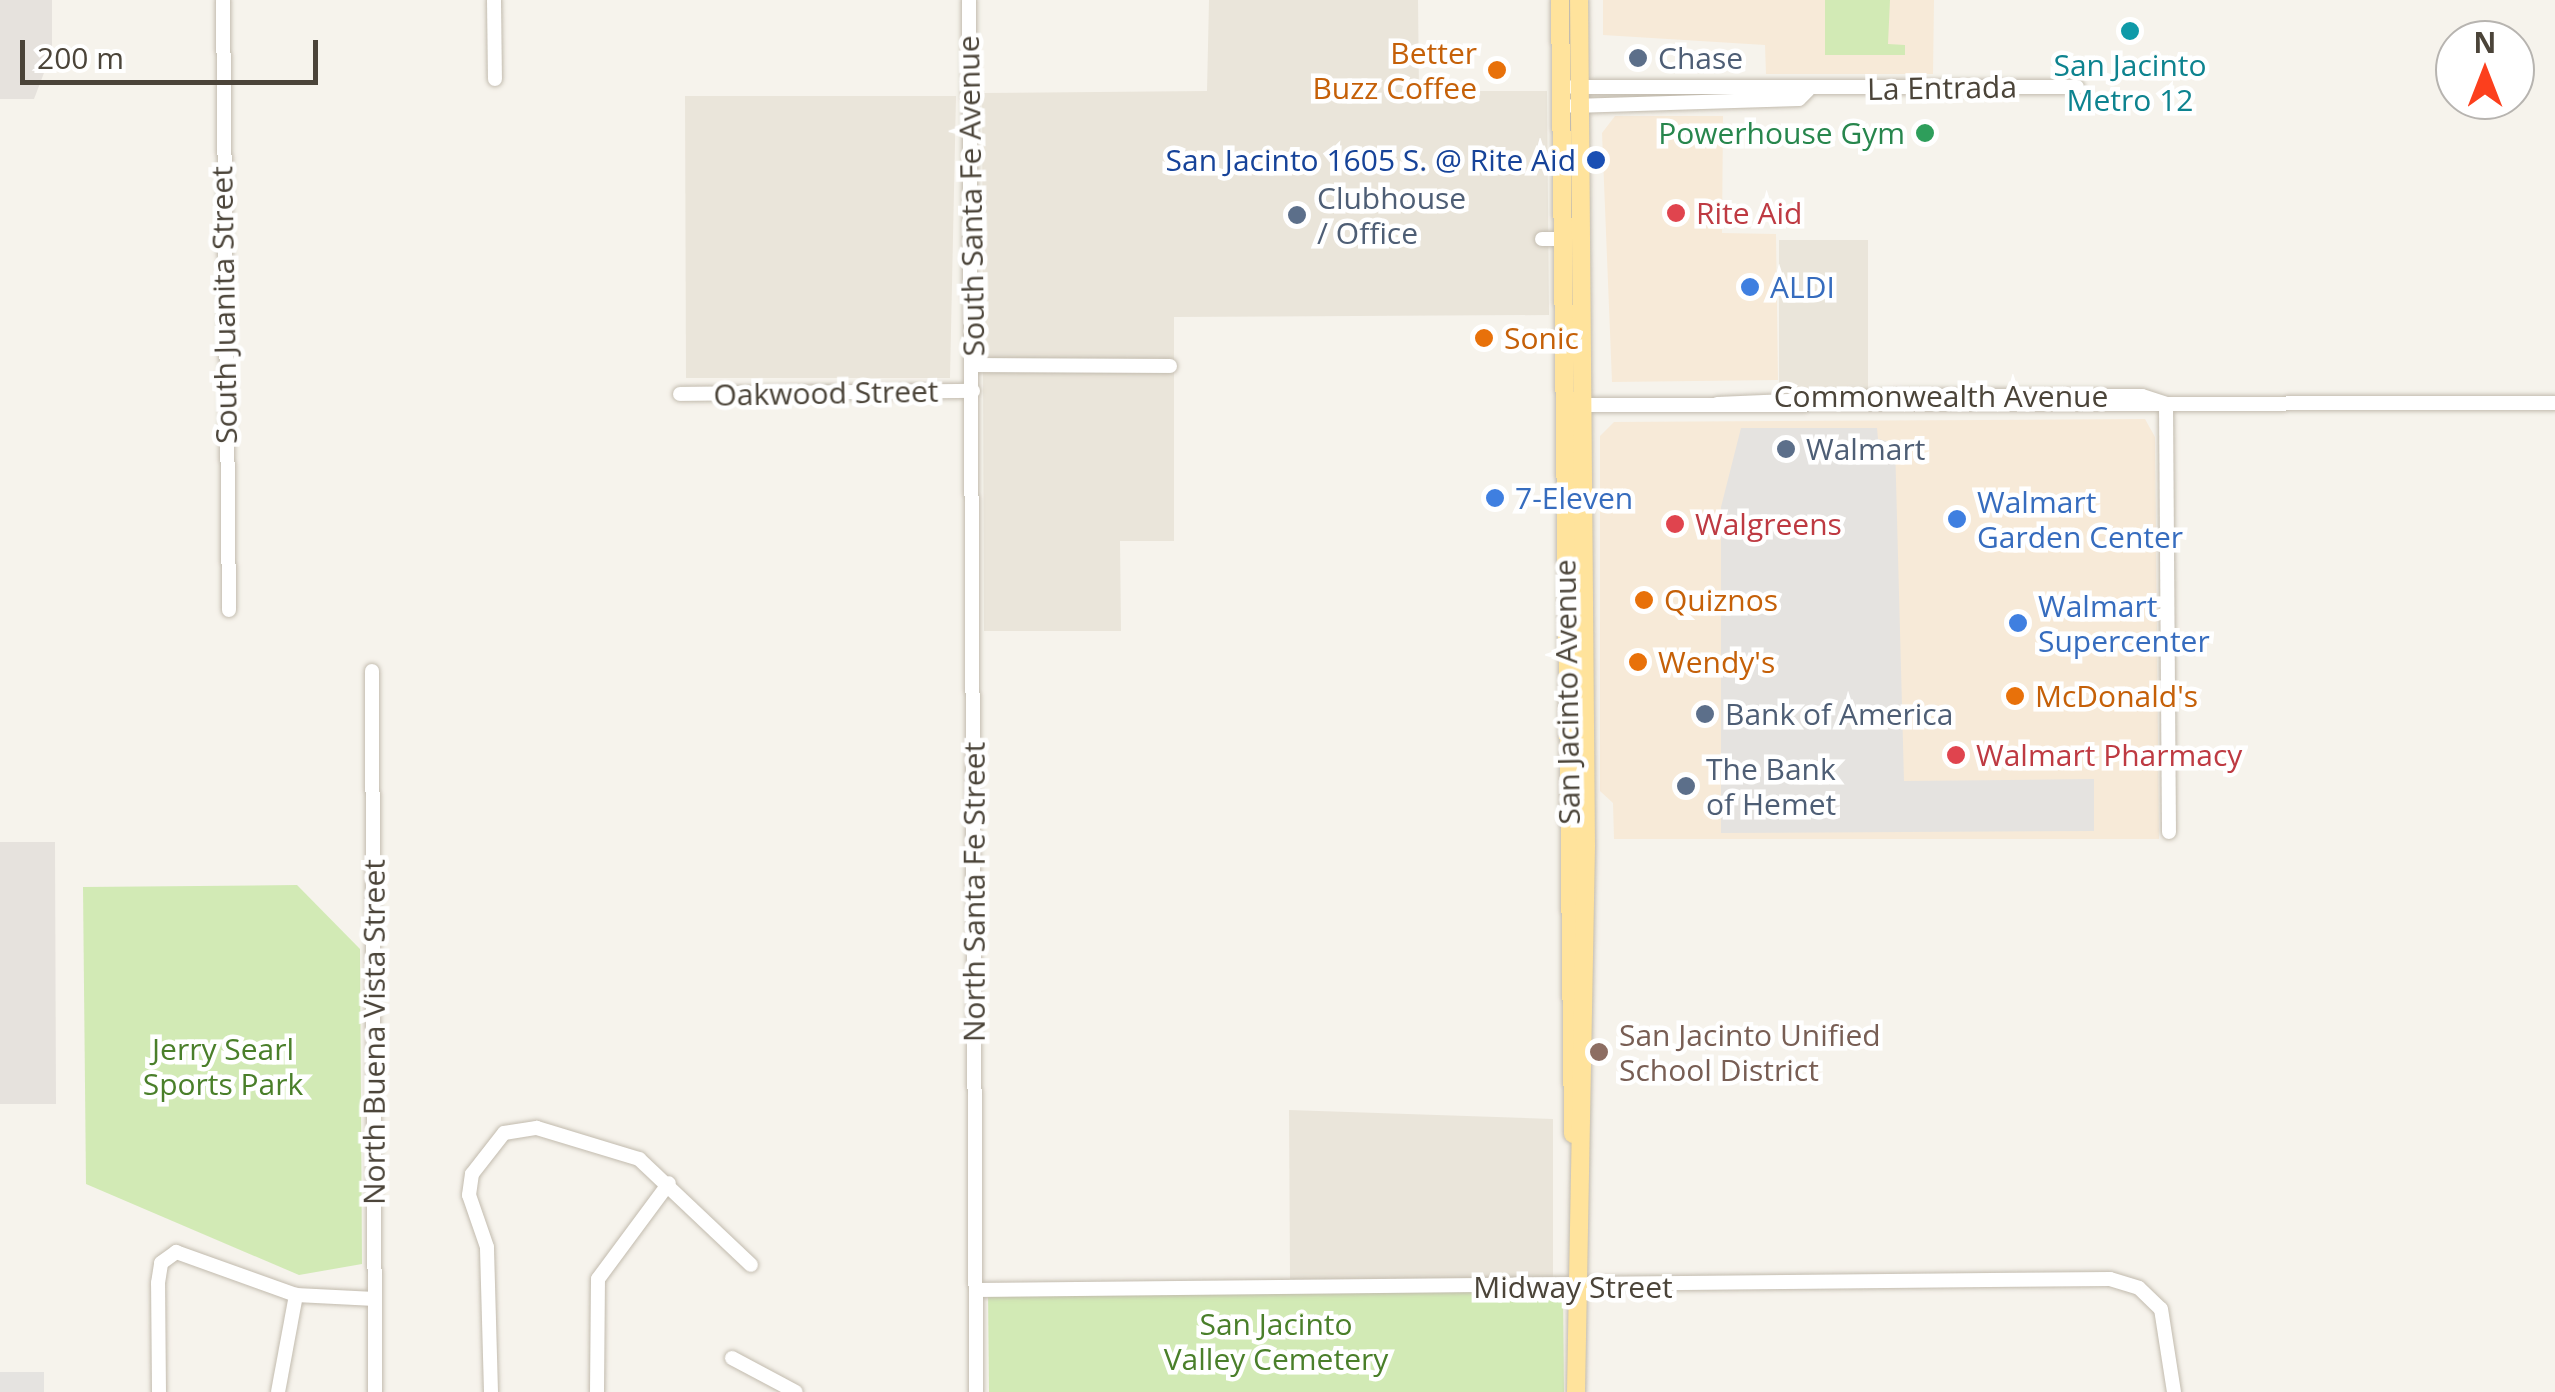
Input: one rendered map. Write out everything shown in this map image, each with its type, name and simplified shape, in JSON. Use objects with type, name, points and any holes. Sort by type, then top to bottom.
[{"type":"main road","name":"San Jacinto Avenue","points":[[1560,0],[1570,97],[1583,404],[1585,640],[1575,1144]]},
{"type":"main road","name":"San Jacinto Avenue","points":[[1576,1392],[1563,405],[1551,239],[1579,0]]},
{"type":"main road","points":[[1566,549],[1574,632],[1585,640]]},
{"type":"street","name":"South Juanita Street","points":[[222,0],[228,610]]},
{"type":"street","points":[[494,0],[494,79]]},
{"type":"street","name":"South Santa Fe Avenue","points":[[969,0],[973,391]]},
{"type":"street","name":"La Entrada","points":[[1570,97],[1798,100],[1808,90],[2076,88]]},
{"type":"street","points":[[973,364],[1170,366]]},
{"type":"street","name":"Oakwood Street","points":[[680,394],[973,391]]},
{"type":"street","name":"North Santa Fe Street","points":[[973,391],[976,1392]]},
{"type":"street","name":"Commonwealth Avenue","points":[[1563,405],[2555,403]]},
{"type":"street","points":[[2166,404],[2169,832]]},
{"type":"street","name":"North Buena Vista Street","points":[[372,671],[375,1392]]},
{"type":"street","points":[[491,1392],[487,1247],[469,1194],[483,1160],[521,1127],[639,1159],[751,1265]]},
{"type":"street","points":[[597,1392],[598,1279],[668,1183]]},
{"type":"street","points":[[159,1392],[161,1264],[176,1252],[296,1295],[375,1299]]},
{"type":"street","name":"Midway Street","points":[[976,1290],[2110,1280],[2139,1288],[2161,1309],[2174,1392]]},
{"type":"street","points":[[278,1392],[296,1295]]},
{"type":"street","points":[[732,1358],[796,1392]]},
{"type":"shaded area","points":[[0,0],[52,0],[52,52],[34,99],[0,99]]},
{"type":"shaded area","points":[[1209,0],[1418,0],[1419,91],[1547,91],[1549,315],[1174,317],[1174,541],[1120,541],[1121,631],[984,631],[982,93],[1207,91]]},
{"type":"shaded area","points":[[1603,0],[1934,0],[1933,74],[1766,74],[1765,45],[1603,35]]},
{"type":"shaded area","points":[[685,96],[956,96],[950,378],[686,378]]},
{"type":"shaded area","points":[[1615,116],[1723,116],[1722,233],[1776,234],[1778,380],[1612,382],[1602,133]]},
{"type":"shaded area","points":[[1779,240],[1868,240],[1868,390],[1779,390]]},
{"type":"shaded area","points":[[2145,419],[2155,437],[2159,839],[1614,839],[1613,803],[1600,791],[1600,436],[1614,422]]},
{"type":"shaded area","points":[[1741,428],[1877,428],[1878,439],[1895,443],[1904,781],[2094,779],[2094,831],[1721,833],[1721,507]]},
{"type":"shaded area","points":[[0,842],[55,842],[56,1104],[0,1104]]},
{"type":"shaded area","points":[[1289,1110],[1553,1119],[1553,1278],[1290,1279]]},
{"type":"shaded area","points":[[0,1372],[44,1372],[44,1392],[0,1392]]},
{"type":"green space","points":[[1825,0],[1890,0],[1888,44],[1905,45],[1905,55],[1825,55]]},
{"type":"green space","name":"Jerry Searl Sports Park","points":[[297,885],[360,949],[362,1264],[299,1275],[86,1184],[83,887]]},
{"type":"green space","name":"San Jacinto Valley Cemetery","points":[[988,1290],[1563,1290],[1564,1392],[989,1392]]},
{"type":"place","name":"San Jacinto Metro 12","points":[[2130,31]]},
{"type":"place","name":"Chase","points":[[1638,58]]},
{"type":"place","name":"Better Buzz Coffee","points":[[1497,70]]},
{"type":"place","name":"Powerhouse Gym","points":[[1925,133]]},
{"type":"place","name":"San Jacinto 1605 S. @ Rite Aid","points":[[1596,160]]},
{"type":"place","name":"Rite Aid","points":[[1676,213]]},
{"type":"place","name":"Clubhouse / Office","points":[[1297,215]]},
{"type":"place","name":"ALDI","points":[[1750,287]]},
{"type":"place","name":"Sonic","points":[[1484,338]]},
{"type":"place","name":"Walmart","points":[[1786,449]]},
{"type":"place","name":"7-Eleven","points":[[1495,498]]},
{"type":"place","name":"Walmart Garden Center","points":[[1957,519]]},
{"type":"place","name":"Walgreens","points":[[1675,524]]},
{"type":"place","name":"Quiznos","points":[[1644,600]]},
{"type":"place","name":"Walmart Supercenter","points":[[2018,623]]},
{"type":"place","name":"Wendy's","points":[[1638,662]]},
{"type":"place","name":"McDonald's","points":[[2015,696]]},
{"type":"place","name":"Bank of America","points":[[1705,714]]},
{"type":"place","name":"Walmart Pharmacy","points":[[1956,755]]},
{"type":"place","name":"The Bank of Hemet","points":[[1686,786]]},
{"type":"place","name":"San Jacinto Unified School District","points":[[1599,1052]]}]
